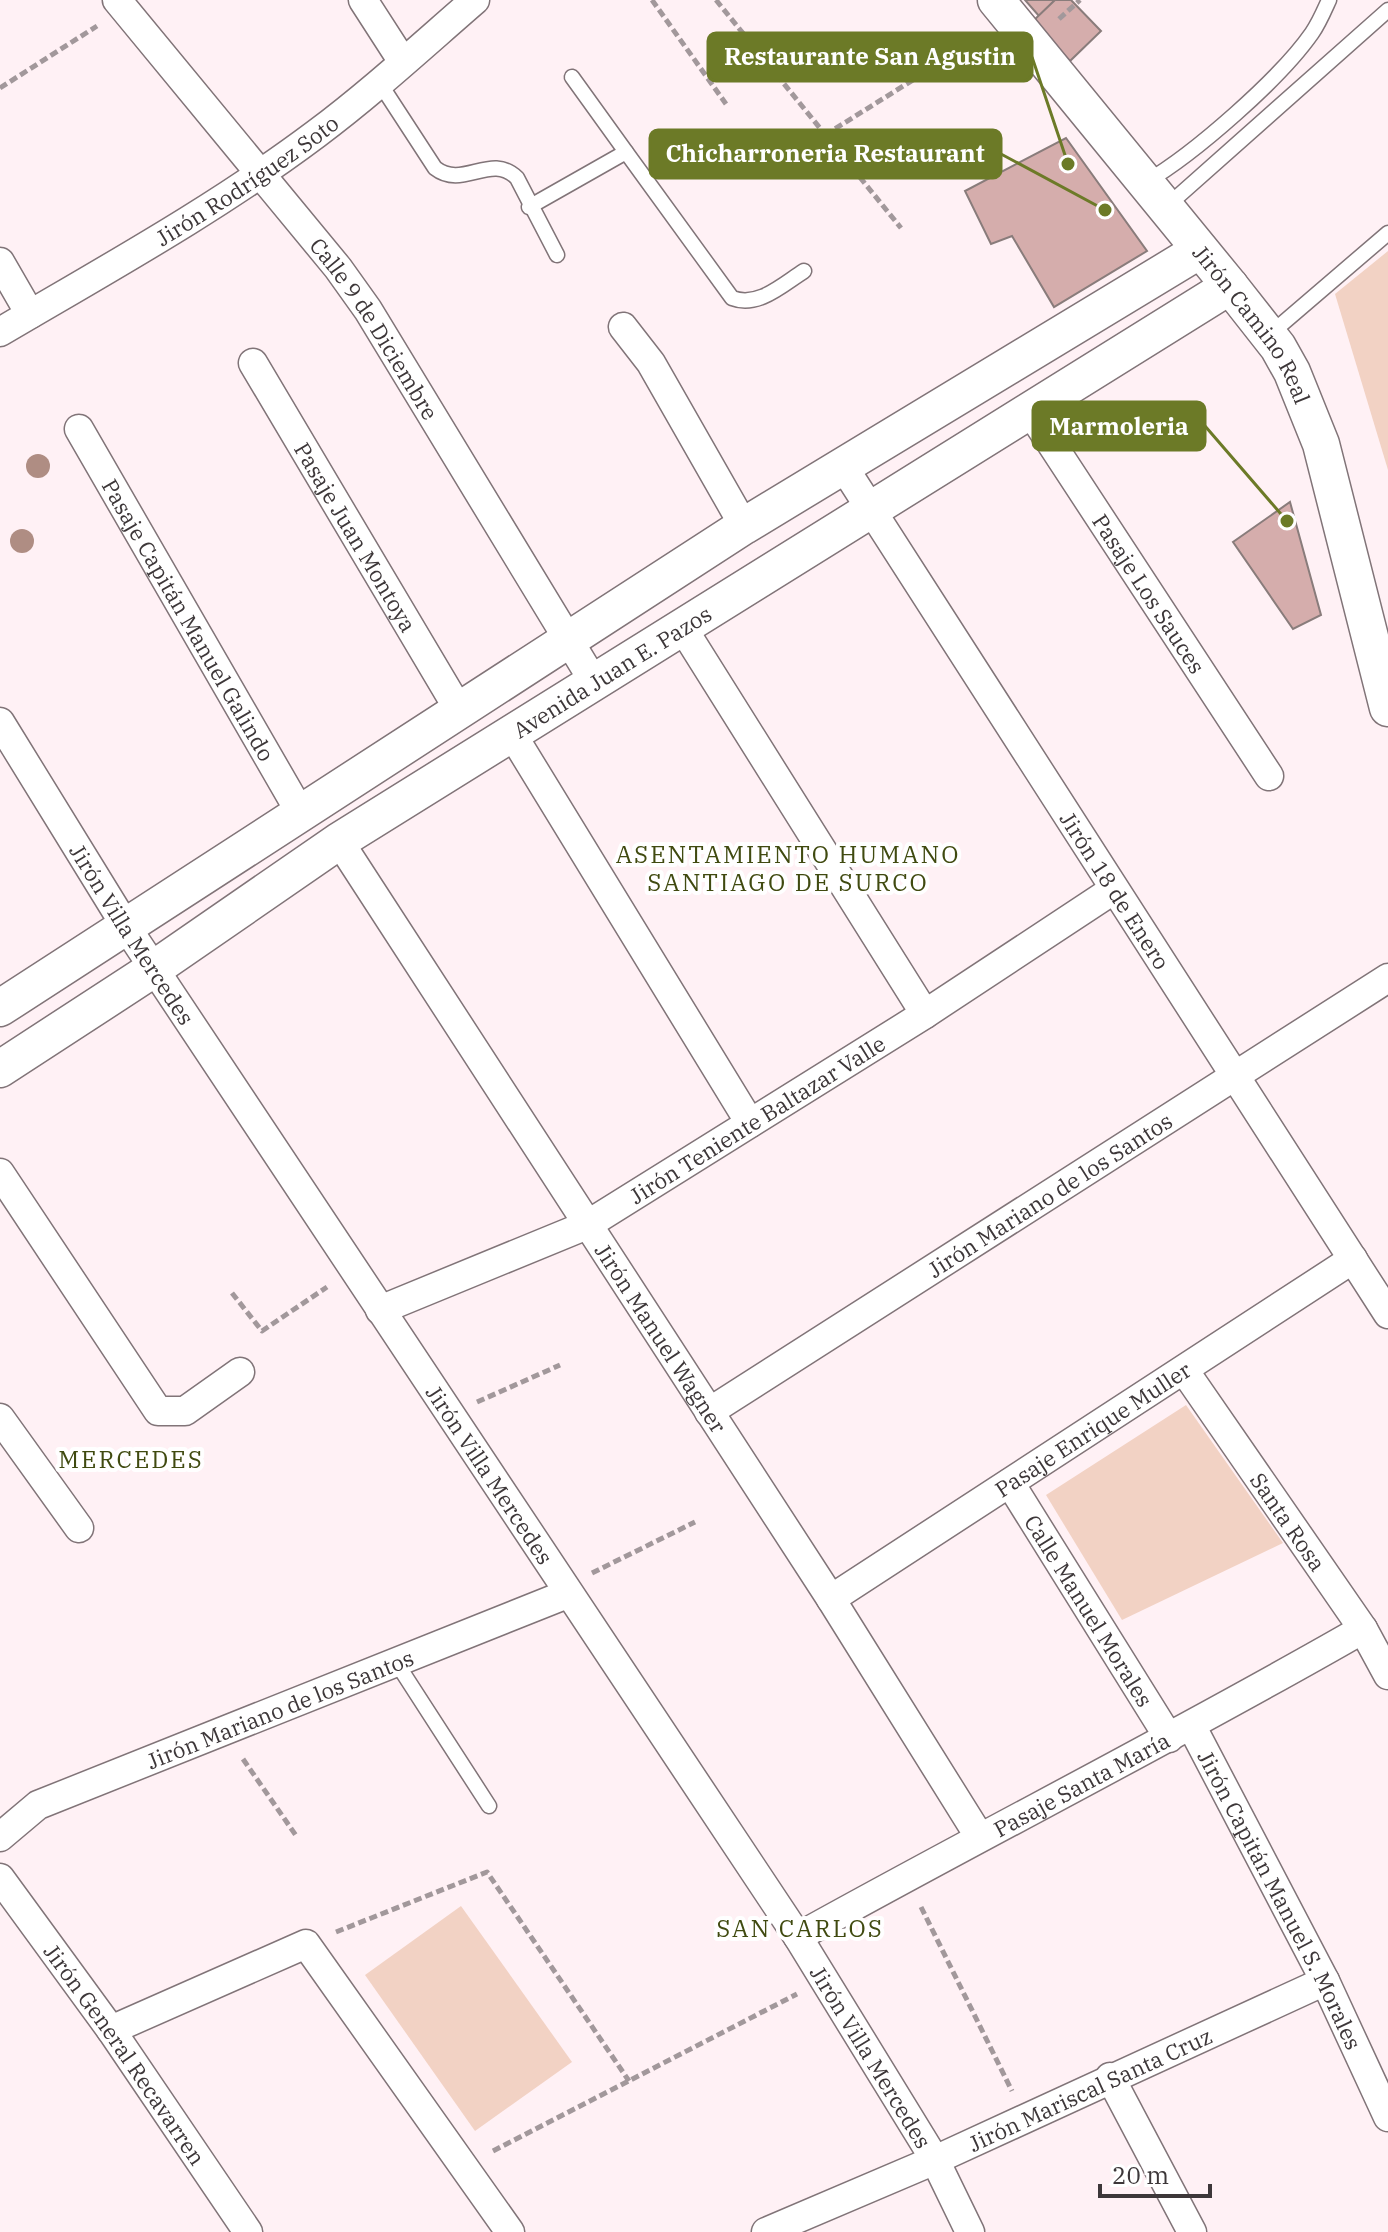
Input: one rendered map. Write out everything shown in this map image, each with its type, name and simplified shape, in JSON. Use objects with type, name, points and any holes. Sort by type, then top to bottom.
[{"type":"street","points":[[363,0],[403,62]]},
{"type":"street","name":"Jirón Rodríguez Soto","points":[[0,332],[164,238],[258,175],[379,82],[475,0]]},
{"type":"street","name":"Calle 9 de Diciembre","points":[[120,4],[258,175],[338,268],[368,310],[594,682]]},
{"type":"street","name":"Jirón Camino Real","points":[[1004,9],[1269,335],[1292,372],[1321,444],[1388,708]]},
{"type":"street","points":[[0,1008],[744,526],[1200,250]]},
{"type":"street","points":[[0,262],[30,314]]},
{"type":"street","name":"Avenida Juan E. Pazos","points":[[0,1069],[155,968],[339,841],[1230,286]]},
{"type":"street","points":[[623,327],[651,363],[744,526]]},
{"type":"street","name":"Pasaje Juan Montoya","points":[[253,363],[459,710]]},
{"type":"street","name":"Pasaje Los Sauces","points":[[1030,411],[1269,776]]},
{"type":"street","name":"Pasaje Capitán Manuel Galindo","points":[[79,429],[300,812]]},
{"type":"street","name":"Jirón 18 de Enero","points":[[843,466],[1388,1314]]},
{"type":"street","points":[[682,627],[925,1014]]},
{"type":"street","name":"Jirón Villa Mercedes","points":[[0,722],[125,925],[565,1591],[798,1937],[935,2160],[970,2232]]},
{"type":"street","points":[[512,734],[750,1123]]},
{"type":"street","name":"Jirón Manuel Wagner","points":[[339,841],[831,1599],[979,1836]]},
{"type":"street","name":"Jirón Teniente Baltazar Valle","points":[[380,1310],[587,1225],[925,1014],[1113,890]]},
{"type":"street","name":"Jirón Mariano de los Santos","points":[[709,1412],[1388,978]]},
{"type":"street","points":[[0,1173],[158,1411],[185,1411],[240,1372]]},
{"type":"street","name":"Pasaje Enrique Muller","points":[[831,1599],[1353,1259]]},
{"type":"street","name":"Santa Rosa","points":[[1184,1370],[1363,1629],[1388,1675]]},
{"type":"street","points":[[0,1418],[79,1528]]},
{"type":"street","name":"Calle Manuel Morales","points":[[1010,1483],[1181,1733]]},
{"type":"street","name":"Jirón Mariano de los Santos","points":[[0,1837],[38,1805],[565,1591]]},
{"type":"street","name":"Pasaje Santa María","points":[[798,1937],[979,1836],[1181,1733],[1363,1629]]},
{"type":"street","name":"Jirón Capitán Manuel S. Morales","points":[[1181,1733],[1325,1981],[1388,2117]]},
{"type":"street","name":"Jirón General Recavarren","points":[[0,1878],[111,2030],[248,2232]]},
{"type":"street","points":[[111,2030],[306,1944],[510,2232]]},
{"type":"street","name":"Jirón Mariscal Santa Cruz","points":[[766,2232],[935,2160],[1110,2077],[1325,1981]]},
{"type":"street","points":[[1110,2077],[1192,2232]]},
{"type":"lane","points":[[1156,195],[1173,166],[1285,66],[1314,32],[1329,0]]},
{"type":"lane","points":[[1156,195],[1388,10]]},
{"type":"lane","points":[[572,77],[732,298],[744,303],[756,300],[804,271]]},
{"type":"lane","points":[[379,82],[435,168],[446,177],[457,178],[496,166],[508,169],[517,178],[529,207],[557,255]]},
{"type":"lane","points":[[529,207],[626,152]]},
{"type":"lane","points":[[1269,335],[1388,233]]},
{"type":"lane","points":[[396,1662],[489,1806]]},
{"type":"path","points":[[652,0],[726,104]]},
{"type":"path","points":[[716,0],[901,228]]},
{"type":"path","points":[[0,88],[120,4]]},
{"type":"path","points":[[825,135],[1004,9]]},
{"type":"path","points":[[232,1293],[262,1331],[354,1269]]},
{"type":"path","points":[[449,1414],[560,1365]]},
{"type":"path","points":[[565,1591],[695,1522]]},
{"type":"path","points":[[224,1731],[297,1837]]},
{"type":"path","points":[[306,1944],[487,1872],[629,2081]]},
{"type":"path","points":[[906,1876],[1025,2117]]},
{"type":"path","points":[[464,2166],[824,1980]]},
{"type":"shaded area","points":[[1388,251],[1388,470],[1335,294]]},
{"type":"shaded area","points":[[1186,1405],[1283,1543],[1122,1620],[1046,1495]]},
{"type":"shaded area","points":[[461,1906],[572,2062],[475,2131],[365,1975]]},
{"type":"building","points":[[1025,0],[1055,0],[1039,16]]},
{"type":"building","points":[[1055,0],[1071,0],[1101,31],[1070,61],[1032,22]]},
{"type":"building","points":[[1066,138],[1147,251],[1054,307],[1012,236],[991,244],[965,191]]},
{"type":"building","points":[[1290,502],[1321,615],[1293,629],[1233,542]]},
{"type":"place","name":"Restaurante San Agustin","points":[[1068,164]]},
{"type":"place","name":"Chicharroneria Restaurant","points":[[1105,210]]},
{"type":"place","name":"Marmoleria","points":[[1287,521]]},
{"type":"district","name":"ASENTAMIENTO HUMANO SANTIAGO DE SURCO","points":[[788,868]]},
{"type":"district","name":"MERCEDES","points":[[131,1459]]},
{"type":"district","name":"SAN CARLOS","points":[[800,1928]]}]
